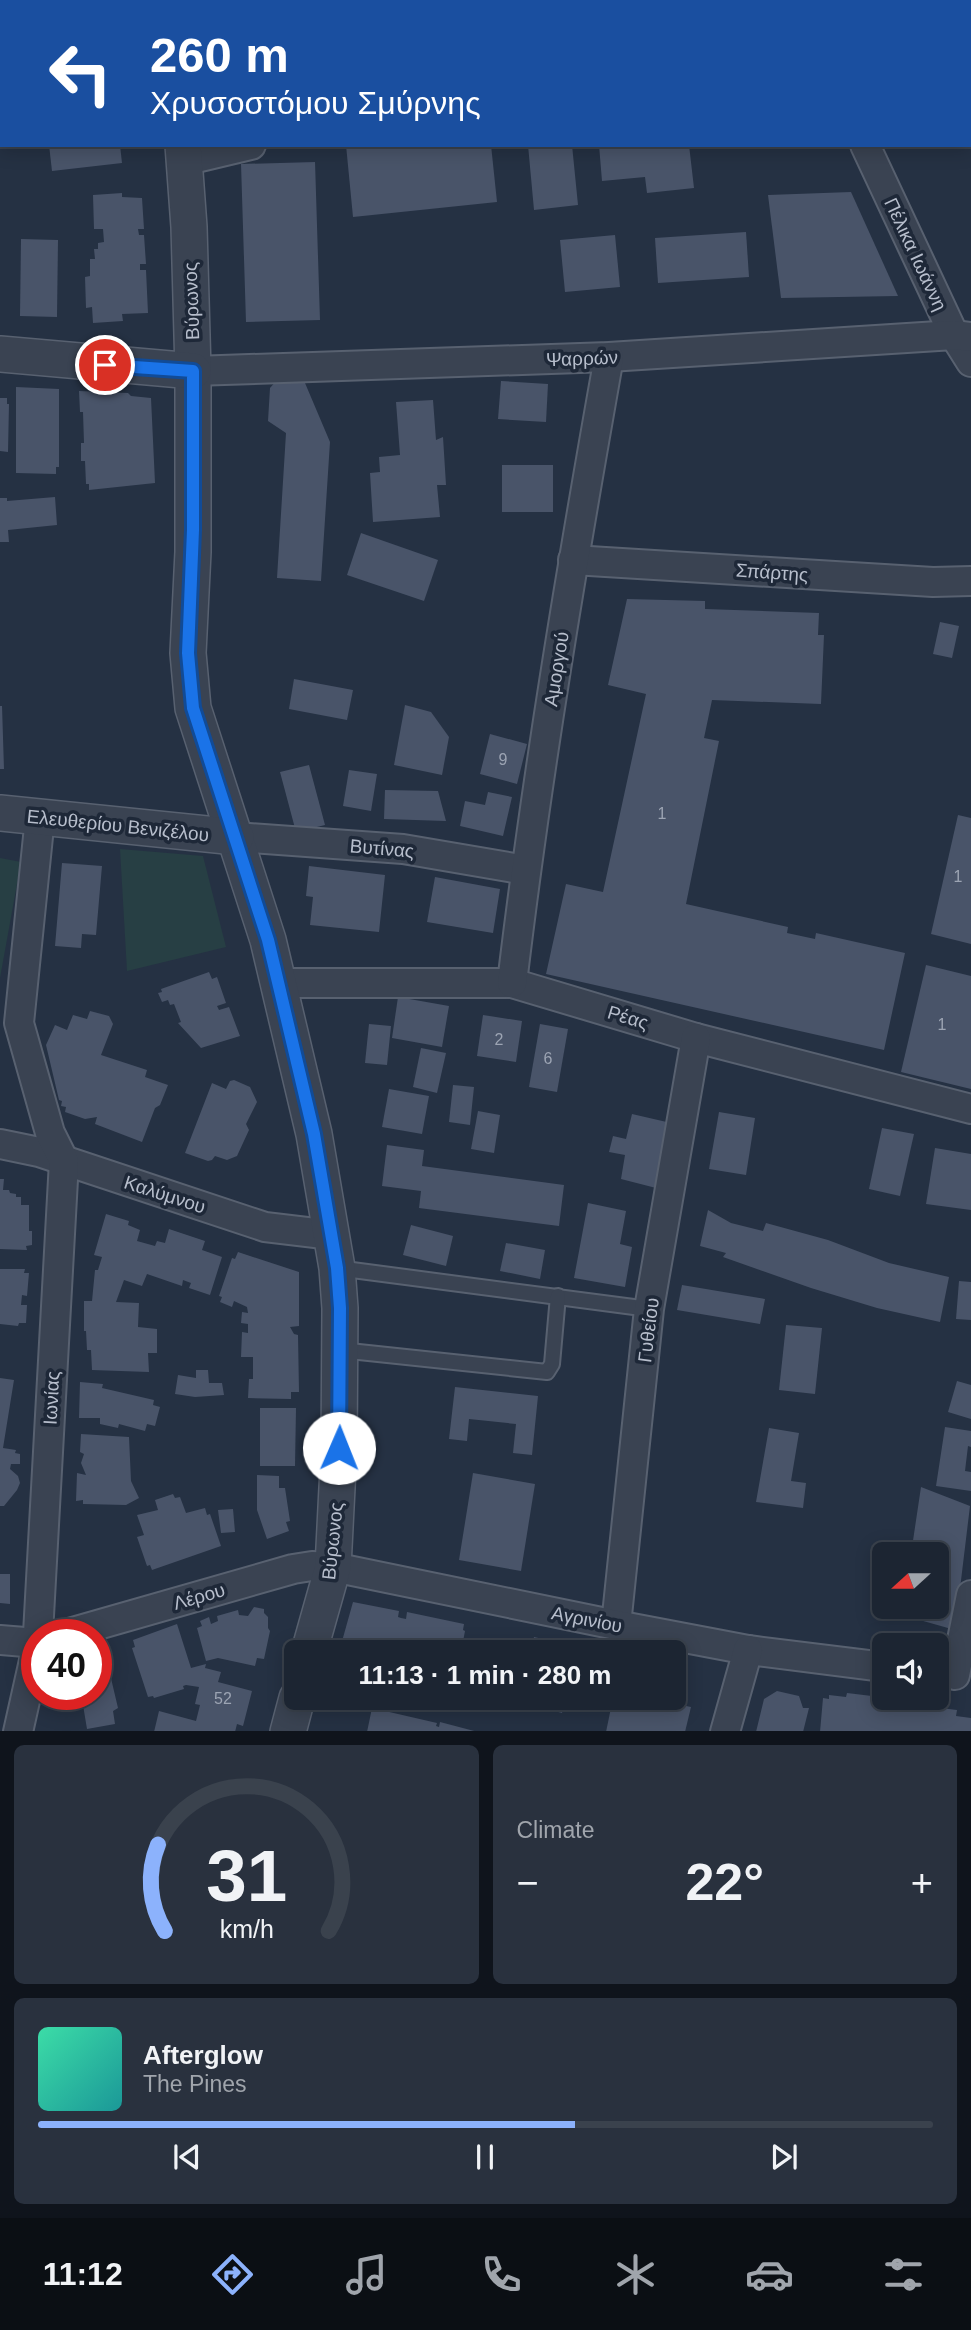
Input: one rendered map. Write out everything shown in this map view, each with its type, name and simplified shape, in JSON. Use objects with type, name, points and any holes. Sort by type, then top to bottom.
[{"type":"street","points":[[183,153],[234,147]]},
{"type":"street","name":"Πέλικα Ιωάννη","points":[[866,147],[962,336],[971,362]]},
{"type":"street","name":"Βύρωνος","points":[[183,153],[189,227],[193,371],[193,530],[188,653],[190,683],[199,728],[236,837],[278,983],[314,1134],[335,1252],[340,1350],[339,1448],[333,1567],[312,1640]]},
{"type":"street","name":"Ψαρρών","points":[[193,371],[609,357],[962,336]]},
{"type":"street","points":[[0,354],[157,370],[193,371]]},
{"type":"street","name":"Αμοργού","points":[[512,983],[526,870],[573,560],[609,357]]},
{"type":"street","name":"Σπάρτης","points":[[573,560],[933,582],[971,581]]},
{"type":"street","name":"Ελευθερίου Βενιζέλου","points":[[0,813],[236,837]]},
{"type":"street","points":[[40,817],[19,1023],[50,1133],[52,1156]]},
{"type":"street","name":"Βυτίνας","points":[[236,837],[403,849],[526,870]]},
{"type":"street","name":"Ρέας","points":[[278,983],[512,983],[696,1038],[971,1109]]},
{"type":"street","name":"Γυθείου","points":[[616,1625],[649,1309],[696,1038]]},
{"type":"street","name":"Καλύμνου","points":[[0,1144],[52,1156],[335,1252]]},
{"type":"street","name":"Ιωνίας","points":[[38,1619],[52,1156]]},
{"type":"street","name":"Αγρινίου","points":[[333,1567],[748,1650],[872,1666]]},
{"type":"street","name":"Λέρου","points":[[112,1621],[293,1569],[333,1567]]},
{"type":"street","points":[[954,1675],[971,1595]]},
{"type":"street","points":[[0,1640],[21,1643]]},
{"type":"street","points":[[725,1731],[748,1650]]},
{"type":"street","points":[[18,1731],[23,1710]]},
{"type":"street","points":[[288,1731],[294,1710]]},
{"type":"lane","points":[[335,1252],[558,1296],[649,1309]]},
{"type":"lane","points":[[340,1350],[547,1372],[552,1364],[558,1296]]},
{"type":"green space","points":[[120,849],[203,856],[226,947],[127,971]]},
{"type":"green space","points":[[0,858],[21,862],[0,978]]},
{"type":"building","points":[[49,147],[120,147],[122,163],[52,171]]},
{"type":"building","points":[[346,147],[491,147],[497,202],[353,217]]},
{"type":"building","points":[[528,147],[572,147],[578,205],[534,210]]},
{"type":"building","points":[[599,147],[689,147],[694,188],[647,193],[645,177],[602,181]]},
{"type":"building","points":[[315,162],[320,320],[246,322],[241,164]]},
{"type":"building","points":[[851,192],[898,296],[781,298],[768,195]]},
{"type":"building","points":[[122,193],[122,197],[142,198],[144,229],[138,229],[139,235],[144,235],[146,264],[140,264],[140,270],[146,270],[148,313],[122,314],[123,321],[93,323],[92,307],[86,308],[85,277],[90,276],[90,259],[95,259],[94,249],[98,249],[98,243],[104,242],[103,229],[94,229],[93,195]]},
{"type":"building","points":[[746,232],[749,277],[658,283],[655,238]]},
{"type":"building","points":[[615,235],[620,287],[565,292],[560,240]]},
{"type":"building","points":[[21,239],[58,240],[57,317],[20,316]]},
{"type":"building","points":[[277,380],[305,383],[330,442],[321,581],[277,578],[286,433],[268,421],[270,388]]},
{"type":"building","points":[[501,381],[548,384],[546,422],[498,419]]},
{"type":"building","points":[[16,387],[59,389],[59,467],[56,467],[56,474],[16,473]]},
{"type":"building","points":[[79,391],[128,393],[131,396],[151,398],[155,483],[89,490],[89,484],[86,484],[85,461],[81,461],[81,443],[84,443]]},
{"type":"building","points":[[0,398],[7,398],[9,404],[8,452],[0,451]]},
{"type":"building","points":[[433,400],[436,440],[443,437],[446,485],[437,485],[440,517],[373,522],[370,473],[380,472],[379,457],[400,455],[396,402]]},
{"type":"building","points":[[502,465],[553,465],[553,512],[502,512]]},
{"type":"building","points":[[55,497],[57,525],[8,530],[9,542],[0,542],[0,498],[7,498],[7,501]]},
{"type":"building","points":[[361,533],[438,560],[424,601],[347,575]]},
{"type":"building","points":[[627,599],[705,601],[705,609],[819,613],[818,635],[824,635],[821,704],[712,700],[704,738],[719,741],[686,904],[788,927],[787,933],[815,939],[816,933],[905,953],[884,1050],[546,974],[566,884],[603,892],[646,694],[608,685]]},
{"type":"building","points":[[940,622],[959,626],[952,658],[933,654]]},
{"type":"building","points":[[294,679],[353,690],[347,720],[289,709]]},
{"type":"building","points":[[405,705],[431,712],[449,737],[442,775],[394,765]]},
{"type":"building","points":[[2,706],[4,769],[0,769]]},
{"type":"building","points":[[490,734],[527,744],[517,784],[480,774]]},
{"type":"building","points":[[309,765],[325,825],[296,832],[280,772]]},
{"type":"building","points":[[349,770],[377,774],[371,811],[343,806]]},
{"type":"building","points":[[385,790],[438,791],[446,821],[384,819]]},
{"type":"building","points":[[488,792],[512,797],[503,836],[460,826],[465,801],[485,805]]},
{"type":"building","points":[[958,815],[971,818],[971,944],[931,934]]},
{"type":"building","points":[[62,863],[102,866],[96,935],[82,934],[81,948],[55,946]]},
{"type":"building","points":[[309,866],[385,875],[379,932],[310,925],[313,897],[306,896]]},
{"type":"building","points":[[435,877],[500,889],[493,933],[427,922]]},
{"type":"building","points":[[926,965],[971,976],[971,1089],[901,1072]]},
{"type":"building","points":[[209,972],[212,979],[217,977],[226,1003],[217,1006],[219,1010],[229,1007],[240,1036],[201,1048],[178,1023],[181,1022],[174,1004],[170,1005],[168,1000],[162,1002],[158,993],[162,992],[161,989]]},
{"type":"building","points":[[398,997],[449,1006],[442,1047],[392,1038]]},
{"type":"building","points":[[90,1011],[109,1016],[113,1024],[101,1055],[147,1070],[145,1077],[168,1085],[160,1105],[155,1108],[142,1142],[95,1124],[97,1117],[85,1119],[65,1112],[66,1107],[61,1106],[62,1101],[59,1100],[46,1045],[55,1025],[67,1030],[73,1015],[87,1019]]},
{"type":"building","points":[[483,1015],[522,1021],[516,1062],[477,1056]]},
{"type":"building","points":[[369,1024],[391,1026],[387,1065],[365,1063]]},
{"type":"building","points":[[540,1024],[568,1029],[557,1092],[529,1087]]},
{"type":"building","points":[[421,1048],[446,1053],[437,1093],[413,1087]]},
{"type":"building","points":[[234,1080],[250,1087],[257,1102],[246,1124],[249,1130],[237,1156],[227,1160],[215,1156],[208,1161],[185,1153],[212,1083],[226,1089],[230,1081]]},
{"type":"building","points":[[453,1085],[474,1087],[470,1125],[449,1122]]},
{"type":"building","points":[[389,1089],[429,1096],[422,1134],[382,1127]]},
{"type":"building","points":[[478,1111],[500,1115],[494,1153],[471,1149]]},
{"type":"building","points":[[719,1112],[755,1118],[746,1175],[709,1169]]},
{"type":"building","points":[[632,1114],[671,1123],[656,1188],[621,1179],[625,1155],[609,1152],[613,1136],[626,1139]]},
{"type":"building","points":[[882,1128],[914,1134],[900,1196],[869,1189]]},
{"type":"building","points":[[387,1145],[424,1150],[422,1166],[564,1185],[559,1226],[419,1208],[421,1191],[382,1186]]},
{"type":"building","points":[[935,1148],[971,1154],[971,1210],[926,1204]]},
{"type":"building","points":[[0,1179],[4,1179],[3,1190],[9,1190],[10,1193],[16,1194],[16,1197],[21,1197],[21,1205],[29,1205],[32,1245],[26,1246],[27,1250],[0,1249]]},
{"type":"building","points":[[588,1203],[626,1211],[620,1244],[632,1247],[625,1287],[574,1278]]},
{"type":"building","points":[[708,1210],[731,1223],[763,1231],[766,1223],[828,1240],[889,1263],[949,1277],[940,1322],[877,1308],[811,1288],[723,1257],[726,1253],[700,1246]]},
{"type":"building","points":[[106,1214],[129,1221],[128,1225],[140,1230],[137,1241],[155,1246],[157,1241],[165,1243],[169,1229],[205,1241],[202,1250],[222,1257],[210,1295],[189,1288],[191,1283],[183,1280],[182,1286],[147,1274],[142,1286],[124,1280],[116,1302],[139,1303],[138,1327],[157,1329],[157,1353],[148,1353],[149,1372],[92,1370],[91,1350],[87,1350],[84,1331],[84,1301],[92,1301],[95,1270],[98,1270],[102,1257],[94,1255]]},
{"type":"building","points":[[411,1225],[453,1236],[446,1266],[403,1255]]},
{"type":"building","points":[[506,1243],[545,1250],[540,1279],[500,1271]]},
{"type":"building","points":[[238,1252],[299,1272],[299,1326],[290,1327],[294,1334],[298,1335],[299,1392],[291,1392],[291,1399],[248,1398],[249,1379],[253,1379],[253,1357],[241,1357],[242,1332],[248,1333],[248,1324],[241,1323],[242,1312],[248,1313],[247,1307],[234,1301],[232,1307],[220,1302],[222,1297],[219,1296],[232,1258],[235,1259]]},
{"type":"building","points":[[0,1269],[25,1269],[24,1273],[29,1273],[27,1296],[22,1295],[21,1305],[27,1305],[26,1323],[19,1323],[18,1326],[0,1324]]},
{"type":"building","points":[[959,1281],[971,1282],[971,1320],[956,1319]]},
{"type":"building","points":[[682,1285],[765,1299],[760,1324],[677,1310]]},
{"type":"building","points":[[786,1325],[822,1328],[815,1394],[779,1390]]},
{"type":"building","points":[[196,1370],[208,1370],[209,1383],[222,1383],[224,1395],[195,1397],[175,1394],[178,1375],[196,1378]]},
{"type":"building","points":[[0,1378],[14,1380],[3,1448],[16,1450],[15,1453],[20,1454],[20,1464],[11,1464],[10,1469],[18,1476],[20,1483],[4,1506],[0,1506]]},
{"type":"building","points":[[957,1381],[971,1385],[971,1419],[948,1412]]},
{"type":"building","points":[[80,1382],[103,1384],[102,1388],[154,1400],[153,1405],[160,1407],[155,1426],[147,1424],[145,1431],[119,1424],[118,1428],[100,1424],[100,1418],[79,1418]]},
{"type":"building","points":[[455,1387],[538,1396],[532,1455],[513,1453],[516,1424],[469,1419],[467,1441],[449,1439]]},
{"type":"building","points":[[260,1408],[296,1408],[295,1466],[260,1466]]},
{"type":"building","points":[[945,1427],[971,1431],[971,1447],[968,1446],[965,1471],[971,1472],[971,1491],[936,1486]]},
{"type":"building","points":[[769,1428],[799,1433],[791,1481],[806,1483],[803,1508],[756,1502]]},
{"type":"building","points":[[81,1434],[129,1437],[131,1481],[139,1498],[126,1505],[83,1504],[83,1500],[76,1501],[77,1473],[86,1475],[81,1463],[84,1454],[80,1452]]},
{"type":"building","points":[[473,1473],[535,1484],[521,1571],[459,1560]]},
{"type":"building","points":[[257,1475],[279,1476],[279,1488],[285,1488],[290,1521],[286,1522],[289,1531],[267,1539],[257,1510]]},
{"type":"building","points":[[921,1487],[970,1506],[955,1630],[916,1619],[949,1619],[949,1542],[913,1542]]},
{"type":"building","points":[[173,1494],[175,1498],[180,1497],[186,1513],[205,1508],[207,1515],[210,1514],[221,1546],[152,1570],[150,1565],[147,1566],[137,1537],[144,1535],[137,1515],[158,1510],[155,1500]]},
{"type":"building","points":[[233,1509],[235,1532],[221,1533],[218,1510]]},
{"type":"building","points":[[0,1574],[10,1574],[10,1604],[0,1603]]},
{"type":"building","points":[[353,1602],[399,1611],[398,1617],[406,1619],[407,1612],[464,1624],[465,1631],[463,1640],[342,1640]]},
{"type":"building","points":[[254,1607],[264,1609],[268,1617],[270,1631],[264,1659],[257,1658],[255,1666],[218,1658],[206,1661],[197,1628],[202,1626],[200,1621],[209,1617],[211,1624],[218,1621],[217,1616],[238,1610],[239,1615],[248,1616]]},
{"type":"building","points":[[177,1624],[191,1668],[206,1664],[205,1668],[221,1672],[218,1682],[252,1691],[243,1726],[237,1724],[235,1731],[154,1731],[159,1711],[196,1721],[200,1705],[195,1704],[199,1687],[186,1685],[183,1686],[184,1689],[154,1698],[148,1697],[132,1648],[135,1647],[133,1640]]},
{"type":"building","points":[[112,1682],[118,1708],[113,1711],[115,1724],[87,1729],[84,1710],[112,1710]]},
{"type":"building","points":[[777,1691],[799,1696],[803,1708],[809,1708],[803,1731],[756,1731],[764,1699]]},
{"type":"building","points":[[847,1693],[872,1696],[872,1710],[957,1710],[956,1716],[971,1718],[971,1731],[820,1731],[823,1698],[829,1699],[829,1695],[846,1697]]},
{"type":"building","points":[[686,1706],[691,1707],[685,1731],[606,1731],[611,1710],[686,1710]]},
{"type":"building","points":[[372,1710],[381,1710],[437,1723],[436,1726],[439,1727],[440,1722],[474,1731],[367,1731]]},
{"type":"route","points":[[105,365],[193,371],[193,530],[188,653],[193,708],[268,940],[314,1134],[337,1268],[340,1308],[339,1448]]}]
